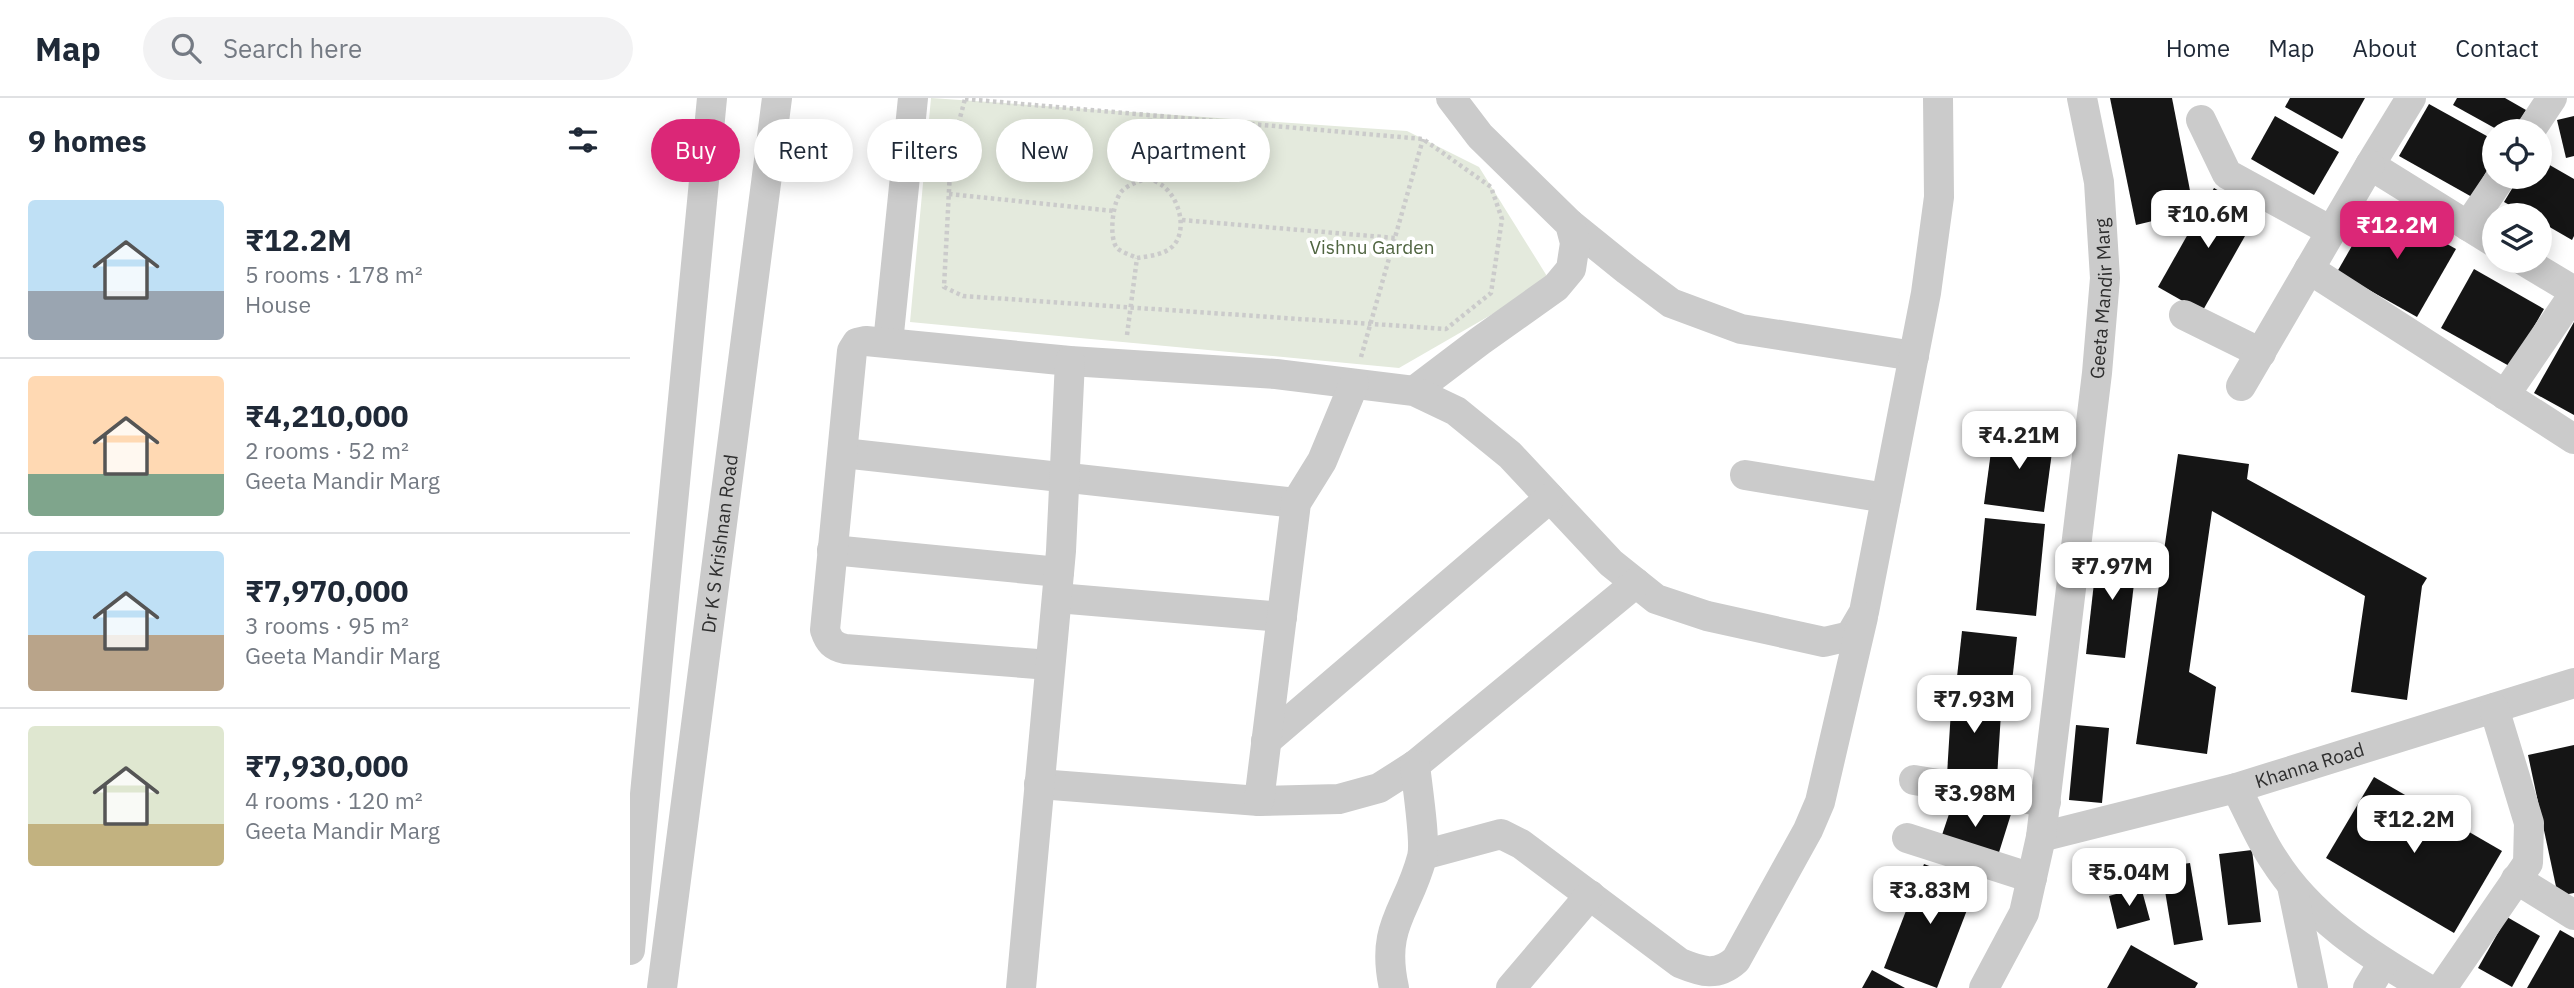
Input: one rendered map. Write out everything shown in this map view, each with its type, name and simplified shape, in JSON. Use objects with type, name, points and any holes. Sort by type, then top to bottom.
[{"type":"street","points":[[630,950],[712,98]]},
{"type":"street","name":"Dr K S Krishnan Road","points":[[662,988],[777,98]]},
{"type":"street","points":[[888,343],[913,98]]},
{"type":"street","points":[[1451,98],[1480,136],[1570,225],[1671,303],[1741,329],[1914,356]]},
{"type":"street","points":[[1423,855],[1501,834],[1521,844],[1680,963],[1697,970],[1712,972],[1726,969],[1736,960],[1808,830],[1820,803],[1864,612],[1926,293],[1939,197],[1938,98]]},
{"type":"street","name":"Geeta Mandir Marg","points":[[1987,987],[2024,913],[2041,837],[2097,373],[2105,278],[2099,181],[2082,98]]},
{"type":"street","points":[[2241,386],[2411,98]]},
{"type":"street","points":[[2543,112],[2574,99]]},
{"type":"street","points":[[2201,120],[2227,174],[2331,231]]},
{"type":"street","points":[[2370,165],[2482,235]]},
{"type":"street","points":[[2468,226],[2493,189]]},
{"type":"street","points":[[1415,391],[1556,287],[1571,269],[1575,243],[1570,225]]},
{"type":"street","points":[[2309,270],[2574,439]]},
{"type":"street","points":[[2505,395],[2574,293],[2543,273]]},
{"type":"street","points":[[2184,315],[2260,353]]},
{"type":"street","points":[[1050,664],[845,649],[834,646],[828,640],[825,630],[832,550],[852,351],[857,343],[888,343],[1070,361],[1276,373],[1415,391],[1456,411],[1510,455],[1611,563],[1656,599],[1707,615],[1824,642],[1850,636],[1864,612]]},
{"type":"street","points":[[1021,988],[1058,585],[1070,361]]},
{"type":"street","points":[[1259,802],[1296,503],[1322,461],[1354,384]]},
{"type":"street","points":[[843,453],[1296,503]]},
{"type":"street","points":[[1745,475],[1886,498]]},
{"type":"street","points":[[1266,741],[1550,498]]},
{"type":"street","points":[[832,550],[1282,617]]},
{"type":"street","points":[[1039,784],[1259,802],[1339,799],[1360,795],[1379,788],[1415,765],[1636,583]]},
{"type":"street","name":"Khanna Road","points":[[2041,837],[2236,788],[2574,682]]},
{"type":"street","points":[[2442,988],[2528,863],[2529,823],[2494,708]]},
{"type":"street","points":[[1394,988],[1390,958],[1392,930],[1423,855],[1415,765]]},
{"type":"street","points":[[1914,780],[2046,802]]},
{"type":"street","points":[[2236,788],[2274,861],[2376,976],[2426,988]]},
{"type":"street","points":[[1907,838],[2032,878]]},
{"type":"street","points":[[2516,879],[2574,915]]},
{"type":"street","points":[[2291,881],[2313,988]]},
{"type":"street","points":[[1511,988],[1590,895]]},
{"type":"path","points":[[965,99],[1150,115],[1423,139],[1491,187],[1502,219],[1491,293],[1446,329],[963,296],[944,287],[951,152],[965,99]]},
{"type":"path","points":[[1150,115],[1150,119]]},
{"type":"path","points":[[1354,384],[1423,139]]},
{"type":"path","points":[[1140,182],[1120,192],[1114,211],[1112,235],[1117,248],[1137,258],[1163,253],[1174,245],[1182,225],[1174,197],[1156,182]]},
{"type":"path","points":[[949,194],[1114,211]]},
{"type":"path","points":[[1182,220],[1395,238]]},
{"type":"path","points":[[1126,343],[1137,258]]},
{"type":"green space","name":"Vishnu Garden","points":[[931,98],[1234,119],[1107,119],[1107,182],[1270,182],[1270,122],[1407,131],[1479,167],[1550,281],[1399,368],[910,322],[923,182],[982,182],[982,119],[929,119]]},
{"type":"building","points":[[2110,98],[2172,98],[2194,211],[2136,225]]},
{"type":"building","points":[[2290,98],[2365,98],[2342,139],[2285,107]]},
{"type":"building","points":[[2457,98],[2505,98],[2526,110],[2521,119],[2482,121],[2453,105]]},
{"type":"building","points":[[2429,104],[2482,133],[2482,179],[2472,197],[2399,156]]},
{"type":"building","points":[[2275,116],[2339,152],[2314,195],[2251,159]]},
{"type":"building","points":[[2574,116],[2574,156],[2566,158],[2557,120]]},
{"type":"building","points":[[2552,166],[2574,179],[2572,240],[2552,228],[2552,203],[2504,202],[2512,189],[2552,189]]},
{"type":"building","points":[[2214,188],[2258,213],[2202,312],[2158,287]]},
{"type":"building","points":[[2376,204],[2456,249],[2417,317],[2337,272]]},
{"type":"building","points":[[2474,269],[2544,309],[2511,367],[2441,328]]},
{"type":"building","points":[[2574,322],[2574,415],[2534,393]]},
{"type":"building","points":[[1994,429],[2054,437],[2044,512],[1984,504]]},
{"type":"building","points":[[2178,454],[2249,464],[2247,479],[2427,578],[2422,586],[2407,700],[2351,692],[2365,596],[2212,511],[2189,672],[2216,687],[2207,754],[2136,744]]},
{"type":"building","points":[[1985,518],[2045,524],[2036,616],[1976,610]]},
{"type":"building","points":[[2098,547],[2138,551],[2125,658],[2086,654]]},
{"type":"building","points":[[1962,631],[2017,637],[2012,682],[1957,677]]},
{"type":"building","points":[[1952,693],[2002,696],[1997,778],[1947,775]]},
{"type":"building","points":[[2076,725],[2109,728],[2102,803],[2069,800]]},
{"type":"building","points":[[2574,745],[2574,893],[2558,896],[2528,755]]},
{"type":"building","points":[[2374,777],[2502,851],[2454,933],[2326,858]]},
{"type":"building","points":[[1955,796],[2011,814],[1996,862],[1939,844]]},
{"type":"building","points":[[2252,850],[2261,922],[2228,925],[2219,854]]},
{"type":"building","points":[[2190,863],[2203,940],[2174,945],[2161,867]]},
{"type":"building","points":[[1924,864],[1977,884],[1937,988],[1884,968]]},
{"type":"building","points":[[2141,887],[2150,920],[2117,929],[2109,896]]},
{"type":"building","points":[[2507,917],[2540,936],[2512,987],[2478,968]]},
{"type":"building","points":[[2560,930],[2574,938],[2574,988],[2527,988]]},
{"type":"building","points":[[2131,945],[2198,983],[2195,988],[2107,988]]},
{"type":"building","points":[[1872,970],[1905,988],[1862,988]]}]
